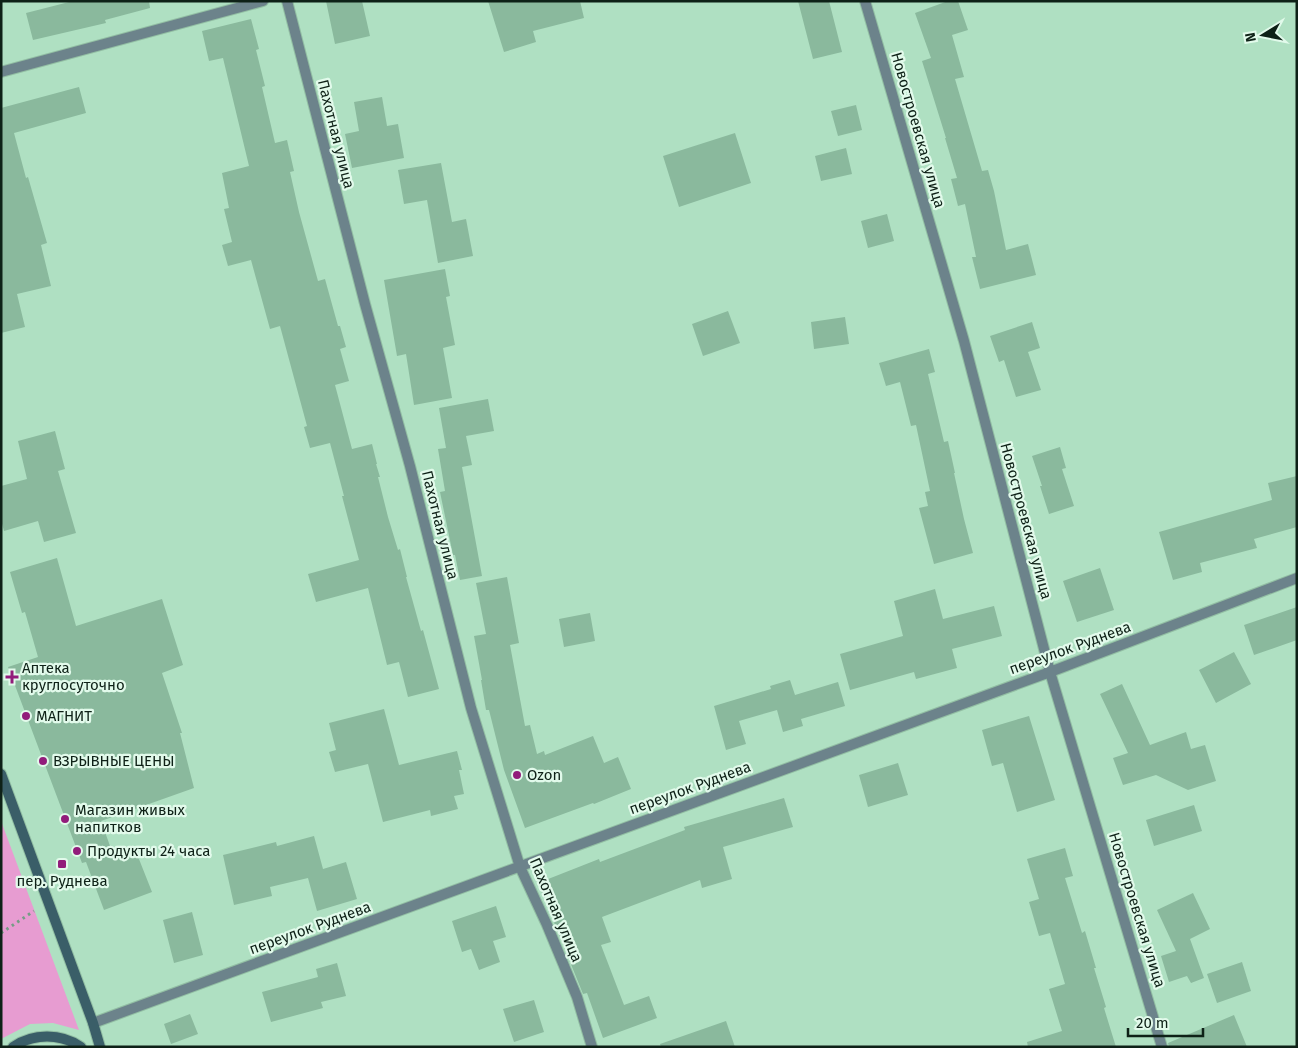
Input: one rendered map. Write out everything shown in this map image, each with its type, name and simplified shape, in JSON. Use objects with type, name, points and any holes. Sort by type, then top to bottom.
[{"type":"main road","points":[[1,774],[93,1023],[100,1047]]},
{"type":"main road","points":[[13,1047],[29,1039],[52,1037],[68,1040],[81,1047]]},
{"type":"street","points":[[1,72],[263,1]]},
{"type":"street","name":"Пахотная улица","points":[[287,1],[365,304],[410,466],[471,708],[520,867],[547,924],[577,997],[592,1047]]},
{"type":"street","name":"Новостроевская улица","points":[[866,1],[964,340],[1050,672],[1162,1047]]},
{"type":"street","name":"переулок Руднева","points":[[93,1023],[1050,672],[1297,578]]},
{"type":"path","points":[[1,933],[49,902]]},
{"type":"shaded area","points":[[1,821],[79,1030],[53,1023],[30,1024],[1,1039]]},
{"type":"building","points":[[73,1],[149,1],[150,8],[105,20],[106,23],[33,40],[26,13]]},
{"type":"building","points":[[326,1],[362,1],[370,36],[335,44]]},
{"type":"building","points":[[488,1],[580,1],[584,18],[533,31],[536,42],[504,52]]},
{"type":"building","points":[[798,1],[829,1],[842,52],[813,59]]},
{"type":"building","points":[[948,1],[958,1],[968,30],[952,35],[964,77],[955,79],[982,171],[988,170],[1006,250],[1028,244],[1036,275],[980,289],[972,257],[976,257],[965,204],[958,206],[951,179],[957,178],[922,61],[931,58],[915,13]]},
{"type":"building","points":[[251,19],[259,49],[256,50],[265,86],[262,87],[275,143],[287,140],[294,171],[290,172],[318,281],[325,279],[346,347],[340,349],[349,381],[335,385],[352,449],[372,444],[388,517],[398,550],[400,549],[421,631],[423,630],[439,689],[408,697],[399,662],[387,665],[368,588],[316,602],[308,574],[359,560],[342,496],[344,496],[330,443],[310,448],[304,427],[307,426],[280,326],[270,329],[251,260],[228,266],[222,245],[232,242],[224,209],[229,208],[222,173],[249,166],[223,58],[209,61],[202,31]]},
{"type":"building","points":[[79,87],[86,113],[14,133],[47,243],[41,245],[51,286],[17,294],[25,327],[1,333],[1,108]]},
{"type":"building","points":[[382,97],[387,126],[398,124],[404,158],[352,168],[345,134],[359,131],[354,102]]},
{"type":"building","points":[[856,105],[862,130],[838,136],[831,111]]},
{"type":"building","points":[[735,133],[751,183],[679,207],[663,156]]},
{"type":"building","points":[[846,148],[852,174],[821,181],[815,156]]},
{"type":"building","points":[[441,163],[452,222],[466,219],[473,256],[438,263],[427,200],[404,204],[398,170]]},
{"type":"building","points":[[887,214],[894,241],[868,248],[861,221]]},
{"type":"building","points":[[445,269],[450,296],[446,297],[455,345],[443,348],[452,398],[414,405],[406,354],[397,356],[384,280]]},
{"type":"building","points":[[728,311],[740,343],[703,356],[692,324]]},
{"type":"building","points":[[845,317],[849,344],[814,349],[811,322]]},
{"type":"building","points":[[1032,322],[1040,348],[1028,352],[1041,390],[1016,397],[1004,360],[999,362],[990,336]]},
{"type":"building","points":[[929,349],[935,372],[928,374],[944,442],[948,441],[973,553],[934,564],[919,508],[928,506],[925,492],[930,491],[916,425],[911,426],[900,382],[886,386],[879,363]]},
{"type":"building","points":[[488,399],[494,431],[466,436],[472,465],[462,467],[482,576],[460,580],[440,492],[445,491],[438,449],[446,448],[439,408]]},
{"type":"building","points":[[55,431],[65,469],[58,471],[76,533],[44,542],[38,521],[4,531],[1,520],[1,486],[27,479],[18,441]]},
{"type":"building","points":[[1060,447],[1066,468],[1062,469],[1074,506],[1049,514],[1032,456]]},
{"type":"building","points":[[1297,476],[1297,527],[1254,539],[1257,548],[1200,563],[1202,572],[1173,580],[1159,532],[1272,500],[1268,483]]},
{"type":"building","points":[[57,558],[76,626],[162,599],[183,665],[162,673],[182,733],[180,733],[194,788],[101,821],[114,857],[135,849],[152,892],[104,910],[86,862],[82,863],[8,667],[38,657],[25,612],[22,613],[10,572]]},
{"type":"building","points":[[1100,568],[1114,610],[1077,622],[1063,581]]},
{"type":"building","points":[[507,577],[519,643],[510,645],[525,726],[530,725],[537,754],[544,751],[545,755],[593,736],[604,763],[618,757],[631,789],[525,828],[504,770],[489,710],[486,710],[474,636],[486,634],[476,583]]},
{"type":"building","points":[[935,589],[943,619],[994,606],[1002,636],[952,649],[957,668],[916,679],[914,672],[850,690],[840,654],[903,636],[894,601]]},
{"type":"building","points":[[1297,607],[1297,640],[1254,655],[1244,625]]},
{"type":"building","points":[[590,613],[595,641],[564,647],[559,619]]},
{"type":"building","points":[[1234,652],[1251,684],[1216,703],[1199,670]]},
{"type":"building","points":[[790,680],[795,695],[838,682],[845,706],[801,719],[803,726],[783,732],[777,710],[739,721],[746,744],[726,750],[714,706],[771,689],[770,686]]},
{"type":"building","points":[[1122,684],[1150,745],[1186,732],[1191,749],[1205,745],[1216,781],[1188,790],[1156,775],[1123,785],[1113,758],[1128,753],[1100,694]]},
{"type":"building","points":[[384,709],[399,765],[457,751],[462,770],[459,770],[464,794],[454,796],[458,809],[431,816],[430,810],[383,822],[368,764],[335,772],[329,752],[336,750],[329,723]]},
{"type":"building","points":[[1029,716],[1055,800],[1017,812],[1003,763],[992,766],[982,730]]},
{"type":"building","points":[[898,763],[908,795],[868,807],[859,775]]},
{"type":"building","points":[[784,798],[793,827],[723,847],[732,879],[702,888],[700,880],[602,917],[611,942],[601,945],[624,1005],[649,996],[657,1018],[603,1038],[587,993],[583,994],[538,883],[599,859],[600,862],[685,830],[684,827]]},
{"type":"building","points":[[1194,805],[1202,831],[1154,846],[1146,820]]},
{"type":"building","points":[[314,836],[323,869],[346,862],[357,899],[317,911],[308,878],[270,887],[272,896],[234,905],[223,855],[276,842],[277,846]]},
{"type":"building","points":[[1065,848],[1073,876],[1065,878],[1082,933],[1085,931],[1106,1007],[1104,1008],[1116,1047],[1028,1047],[1027,1042],[1062,1031],[1049,989],[1065,984],[1050,933],[1039,936],[1029,902],[1039,899],[1027,859]]},
{"type":"building","points":[[1193,893],[1210,929],[1190,939],[1204,978],[1191,983],[1187,976],[1169,982],[1161,956],[1176,951],[1157,910]]},
{"type":"building","points":[[496,906],[506,937],[493,941],[500,962],[479,970],[471,949],[462,952],[452,921]]},
{"type":"building","points":[[192,912],[203,955],[174,963],[163,920]]},
{"type":"building","points":[[1242,962],[1251,991],[1217,1003],[1207,974]]},
{"type":"building","points":[[337,963],[346,996],[321,1002],[323,1008],[271,1022],[262,992],[318,977],[316,969]]},
{"type":"building","points":[[534,1000],[544,1032],[514,1042],[503,1009]]},
{"type":"building","points":[[190,1014],[198,1034],[171,1044],[164,1024]]},
{"type":"building","points":[[1234,1015],[1247,1047],[1169,1047],[1168,1043]]},
{"type":"building","points":[[726,1021],[735,1047],[661,1047],[660,1044]]},
{"type":"place","name":"Аптека круглосуточно","points":[[12,677]]},
{"type":"place","name":"МАГНИТ","points":[[26,716]]},
{"type":"place","name":"ВЗРЫВНЫЕ ЦЕНЫ","points":[[43,761]]},
{"type":"place","name":"Ozon","points":[[517,775]]},
{"type":"place","name":"Магазин живых напитков","points":[[65,819]]},
{"type":"place","name":"Продукты 24 часа","points":[[77,851]]},
{"type":"place","name":"пер. Руднева","points":[[62,864]]}]
